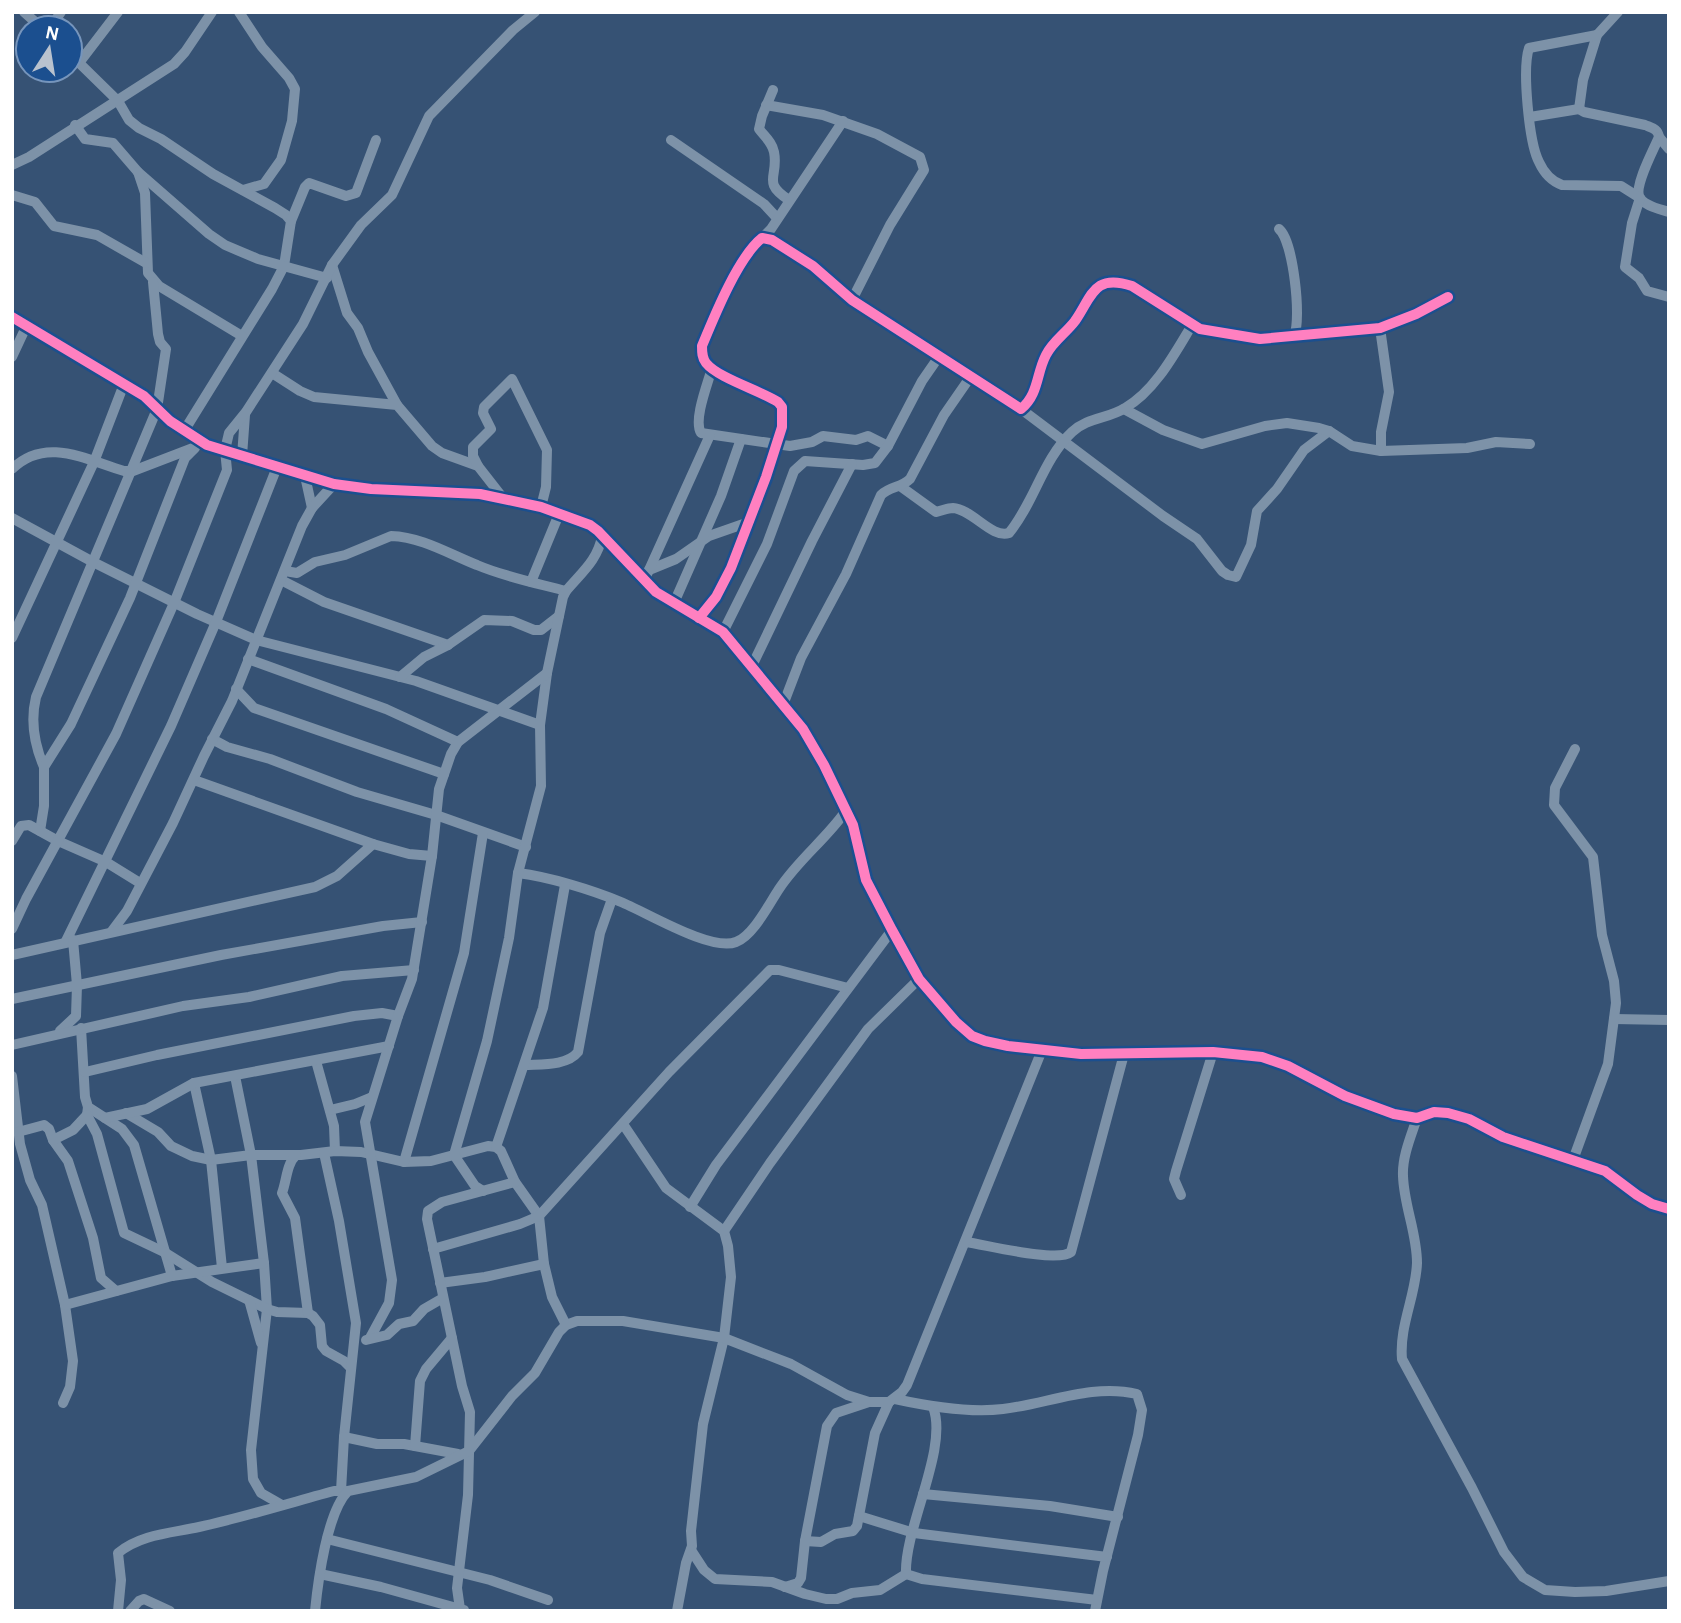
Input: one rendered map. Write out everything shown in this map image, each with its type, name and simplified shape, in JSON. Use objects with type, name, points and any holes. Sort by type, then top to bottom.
[{"type":"street","points":[[84,56],[118,12]]},
{"type":"street","points":[[12,165],[29,157],[75,125],[118,101],[174,64],[186,52],[212,12]]},
{"type":"street","points":[[239,12],[295,89],[292,121],[281,160],[264,184],[243,190]]},
{"type":"street","points":[[12,929],[116,734],[174,603],[227,470],[225,450],[229,433],[246,412],[303,324],[332,265],[361,225],[392,195],[429,116],[534,12]]},
{"type":"street","points":[[1578,108],[1583,80],[1597,36],[1618,12]]},
{"type":"street","points":[[1597,36],[1529,48],[1526,75],[1534,149],[1539,162],[1553,182],[1562,185],[1621,186],[1647,204],[1669,212]]},
{"type":"street","points":[[84,67],[118,101],[129,120],[139,128],[286,215],[291,221]]},
{"type":"street","points":[[773,90],[759,129],[770,142],[775,156],[771,183],[789,200]]},
{"type":"street","points":[[766,105],[843,121],[909,149],[920,157],[923,163],[924,170],[890,225],[852,300]]},
{"type":"street","points":[[1530,117],[1578,108],[1584,112],[1654,128],[1669,149]]},
{"type":"street","points":[[699,618],[724,582],[749,522],[778,444],[783,415],[778,402],[712,368],[704,359],[702,346],[752,249],[771,229],[843,121]]},
{"type":"street","points":[[75,125],[85,139],[113,143],[138,172],[225,245],[258,259],[327,278]]},
{"type":"street","points":[[1659,137],[1643,174],[1625,267],[1639,278],[1647,291],[1669,296]]},
{"type":"street","points":[[184,431],[284,266],[291,221],[305,187],[309,183],[346,196],[356,193],[376,140]]},
{"type":"street","points":[[671,140],[764,204],[777,218]]},
{"type":"street","points":[[40,831],[44,806],[44,767],[35,744],[32,712],[40,687],[158,409],[166,349],[158,334],[153,282],[146,263],[145,193],[138,172]]},
{"type":"street","points":[[12,195],[35,202],[54,226],[97,235],[146,263]]},
{"type":"street","points":[[1279,229],[1286,237],[1296,290],[1298,326],[1294,336]]},
{"type":"street","points":[[762,238],[772,240],[813,266],[852,300],[1021,409],[1197,539],[1228,575],[1236,577],[1251,545],[1257,512],[1304,450],[1329,431]]},
{"type":"street","points":[[332,265],[346,313],[358,328],[397,405],[432,446],[442,453],[478,466]]},
{"type":"street","points":[[153,282],[243,336]]},
{"type":"street","points":[[1021,409],[1033,397],[1046,355],[1074,321],[1088,296],[1101,286],[1116,283],[1132,286],[1192,325],[1210,332],[1260,339],[1380,328],[1416,314],[1448,297]]},
{"type":"street","points":[[12,317],[144,396],[184,431],[207,445],[334,484],[371,489],[470,493],[503,498],[541,507],[590,525],[647,576],[656,592],[723,632],[814,745],[856,836],[866,880],[919,979],[956,1022],[978,1039],[1081,1054],[1213,1052],[1262,1057],[1288,1066],[1370,1107],[1417,1118],[1434,1112],[1469,1119],[1503,1137],[1605,1171],[1652,1204],[1669,1209]]},
{"type":"street","points":[[900,486],[936,512],[955,508],[1003,535],[1009,533],[1064,441],[1072,432],[1095,417],[1124,409],[1144,393],[1192,325]]},
{"type":"street","points":[[12,357],[26,327]]},
{"type":"street","points":[[1380,328],[1389,392],[1381,432],[1381,451]]},
{"type":"street","points":[[723,632],[766,544],[794,471],[805,461],[875,463],[888,446],[922,381],[940,355]]},
{"type":"street","points":[[712,368],[698,427],[701,433],[800,445],[823,436],[856,440],[868,436],[888,446]]},
{"type":"street","points":[[272,373],[314,397],[397,405]]},
{"type":"street","points":[[783,705],[801,658],[846,574],[881,495],[910,479],[950,405],[971,376]]},
{"type":"street","points":[[503,498],[478,466],[473,457],[473,447],[491,429],[484,407],[512,379],[547,450],[546,487],[541,507]]},
{"type":"street","points":[[12,638],[94,461],[124,384]]},
{"type":"street","points":[[1124,409],[1163,430],[1202,444],[1272,424],[1287,423],[1329,431],[1352,446],[1381,451],[1467,448],[1496,442],[1530,444]]},
{"type":"street","points":[[244,457],[242,430],[246,412]]},
{"type":"street","points":[[647,576],[710,435]]},
{"type":"street","points":[[674,603],[721,496],[741,439]]},
{"type":"street","points":[[12,469],[27,457],[55,452],[72,453],[133,471],[207,445]]},
{"type":"street","points":[[44,767],[71,723],[136,583],[180,468],[195,448]]},
{"type":"street","points":[[227,470],[244,457]]},
{"type":"street","points":[[751,668],[811,541],[852,464]]},
{"type":"street","points":[[58,1033],[76,1016],[77,985],[70,941],[171,726],[216,622],[277,467]]},
{"type":"street","points":[[305,476],[312,508]]},
{"type":"street","points":[[112,931],[127,911],[194,780],[236,689],[312,508],[334,484]]},
{"type":"street","points":[[531,582],[559,514]]},
{"type":"street","points":[[12,519],[174,603],[256,640],[400,677],[540,725]]},
{"type":"street","points":[[647,576],[702,540],[749,522]]},
{"type":"street","points":[[283,576],[297,573],[315,562],[336,558],[391,536],[398,536],[439,548],[479,566],[566,591]]},
{"type":"street","points":[[454,1155],[487,1041],[509,938],[518,873],[541,786],[540,725],[559,616],[566,591],[600,551],[602,536]]},
{"type":"street","points":[[283,576],[324,602],[448,645]]},
{"type":"street","points":[[400,677],[424,657],[448,645],[484,620],[512,621],[534,630],[541,629],[559,616]]},
{"type":"street","points":[[248,659],[386,709],[457,742]]},
{"type":"street","points":[[370,1338],[389,1303],[393,1280],[365,1122],[414,970],[432,856],[439,789],[457,742],[547,673]]},
{"type":"street","points":[[236,689],[254,708],[443,774]]},
{"type":"street","points":[[212,739],[227,747],[270,758],[357,792],[436,815],[526,847]]},
{"type":"street","points":[[1573,1160],[1608,1064],[1616,1003],[1614,981],[1602,935],[1592,857],[1555,805],[1555,788],[1575,749]]},
{"type":"street","points":[[194,780],[373,844],[409,854],[432,856]]},
{"type":"street","points":[[518,873],[612,899],[709,941],[735,943],[760,919],[798,862],[845,812]]},
{"type":"street","points":[[12,841],[24,824],[106,862],[140,883]]},
{"type":"street","points":[[404,1162],[464,953],[483,833]]},
{"type":"street","points":[[12,955],[315,887],[337,876],[373,844]]},
{"type":"street","points":[[496,1147],[543,1009],[565,885]]},
{"type":"street","points":[[525,1065],[551,1064],[572,1058],[578,1052],[600,933],[612,899]]},
{"type":"street","points":[[12,999],[221,955],[383,926],[422,922]]},
{"type":"street","points":[[690,1207],[716,1165],[892,930]]},
{"type":"street","points":[[12,1045],[183,1006],[249,997],[342,976],[414,970]]},
{"type":"street","points":[[433,1248],[520,1224],[539,1216],[669,1072],[769,970],[779,970],[848,988]]},
{"type":"street","points":[[724,1231],[769,1163],[868,1029],[919,979]]},
{"type":"street","points":[[85,1072],[354,1016],[382,1013],[398,1016]]},
{"type":"street","points":[[1614,1019],[1669,1020]]},
{"type":"street","points":[[81,1028],[88,1111],[97,1134],[124,1233],[267,1309],[308,1313]]},
{"type":"street","points":[[106,1118],[147,1109],[194,1083],[389,1046]]},
{"type":"street","points":[[805,1541],[821,1542],[835,1534],[853,1531],[859,1516],[875,1433],[892,1400],[906,1385],[1042,1050]]},
{"type":"street","points":[[1181,1195],[1174,1179],[1213,1052]]},
{"type":"street","points":[[966,1242],[1046,1256],[1062,1257],[1071,1252],[1124,1054]]},
{"type":"street","points":[[316,1061],[334,1126],[330,1152],[356,1323],[344,1437],[344,1491],[327,1539],[316,1605],[326,1611]]},
{"type":"street","points":[[12,1076],[18,1132],[30,1180],[42,1205],[65,1305],[73,1361],[70,1387],[63,1404]]},
{"type":"street","points":[[235,1076],[251,1155],[267,1309],[251,1450],[253,1479],[261,1493],[282,1505]]},
{"type":"street","points":[[194,1083],[211,1160],[222,1268]]},
{"type":"street","points":[[330,1110],[372,1097]]},
{"type":"street","points":[[88,1111],[106,1118],[122,1129],[134,1145],[172,1276]]},
{"type":"street","points":[[53,1140],[73,1130],[88,1111]]},
{"type":"street","points":[[126,1113],[158,1132],[171,1146],[192,1156],[211,1160],[251,1155],[330,1152],[370,1154],[404,1162],[431,1161],[488,1146],[496,1147],[501,1151],[515,1182],[539,1216],[544,1264],[552,1297],[566,1325]]},
{"type":"street","points":[[1417,1118],[1402,1174],[1416,1245],[1417,1264],[1402,1336],[1402,1359],[1504,1552],[1523,1577],[1545,1590],[1606,1591],[1669,1581]]},
{"type":"street","points":[[623,1124],[666,1188],[724,1231],[728,1246],[731,1277],[724,1338],[703,1424],[691,1550],[677,1611]]},
{"type":"street","points":[[18,1132],[44,1125],[50,1129],[53,1140],[65,1156],[73,1175],[93,1238],[101,1278],[116,1291]]},
{"type":"street","points":[[296,1155],[288,1167],[282,1193],[295,1218],[308,1313],[320,1325],[322,1346],[351,1368]]},
{"type":"street","points":[[454,1155],[475,1186],[483,1191]]},
{"type":"street","points":[[463,1610],[457,1592],[468,1495],[464,1453],[470,1412],[443,1298],[427,1219],[428,1210],[442,1202],[515,1182]]},
{"type":"street","points":[[65,1305],[172,1276],[264,1263]]},
{"type":"street","points":[[440,1283],[485,1277],[544,1264]]},
{"type":"street","points":[[354,1345],[387,1335],[399,1324],[413,1321],[424,1309],[443,1298]]},
{"type":"street","points":[[249,1300],[262,1346]]},
{"type":"street","points":[[118,1611],[121,1580],[118,1553],[122,1549],[159,1534],[416,1477],[464,1453],[535,1373],[559,1332],[566,1325],[577,1321],[623,1321],[724,1338],[791,1364],[847,1395],[869,1402]]},
{"type":"street","points":[[415,1446],[420,1381],[426,1369],[452,1338]]},
{"type":"street","points":[[784,1587],[800,1581],[827,1426],[836,1413],[869,1402],[892,1400],[933,1407],[1002,1409],[1099,1391],[1137,1394],[1142,1410],[1139,1435],[1096,1605],[922,1579],[906,1574]]},
{"type":"street","points":[[691,1550],[704,1570],[715,1579],[772,1582],[814,1597],[835,1599],[852,1593],[880,1590],[906,1574],[937,1425],[933,1407]]},
{"type":"street","points":[[344,1437],[377,1444],[395,1443],[464,1453]]},
{"type":"street","points":[[923,1494],[1049,1506],[1118,1517]]},
{"type":"street","points":[[859,1516],[914,1533],[1107,1557]]},
{"type":"street","points":[[327,1539],[490,1580],[548,1600]]},
{"type":"street","points":[[320,1574],[381,1587],[463,1610]]},
{"type":"street","points":[[130,1611],[144,1599],[170,1611]]},
{"type":"cycle path","points":[[699,618],[716,597],[731,568],[782,427],[782,407],[778,402],[720,374],[706,363],[702,353],[702,346],[728,288],[744,259],[762,238],[772,240],[813,266],[852,300],[1021,409],[1031,397],[1049,350],[1075,321],[1090,296],[1101,285],[1119,283],[1132,286],[1200,329],[1260,339],[1380,328],[1416,314],[1448,297]]},
{"type":"cycle path","points":[[12,317],[144,396],[170,421],[207,445],[334,484],[371,489],[480,494],[541,507],[590,525],[656,592],[723,632],[803,729],[853,825],[866,880],[892,930],[919,979],[956,1022],[972,1036],[1008,1046],[1081,1054],[1213,1052],[1262,1057],[1288,1066],[1345,1096],[1394,1114],[1417,1118],[1434,1112],[1469,1119],[1503,1137],[1605,1171],[1652,1204],[1669,1209]]}]
